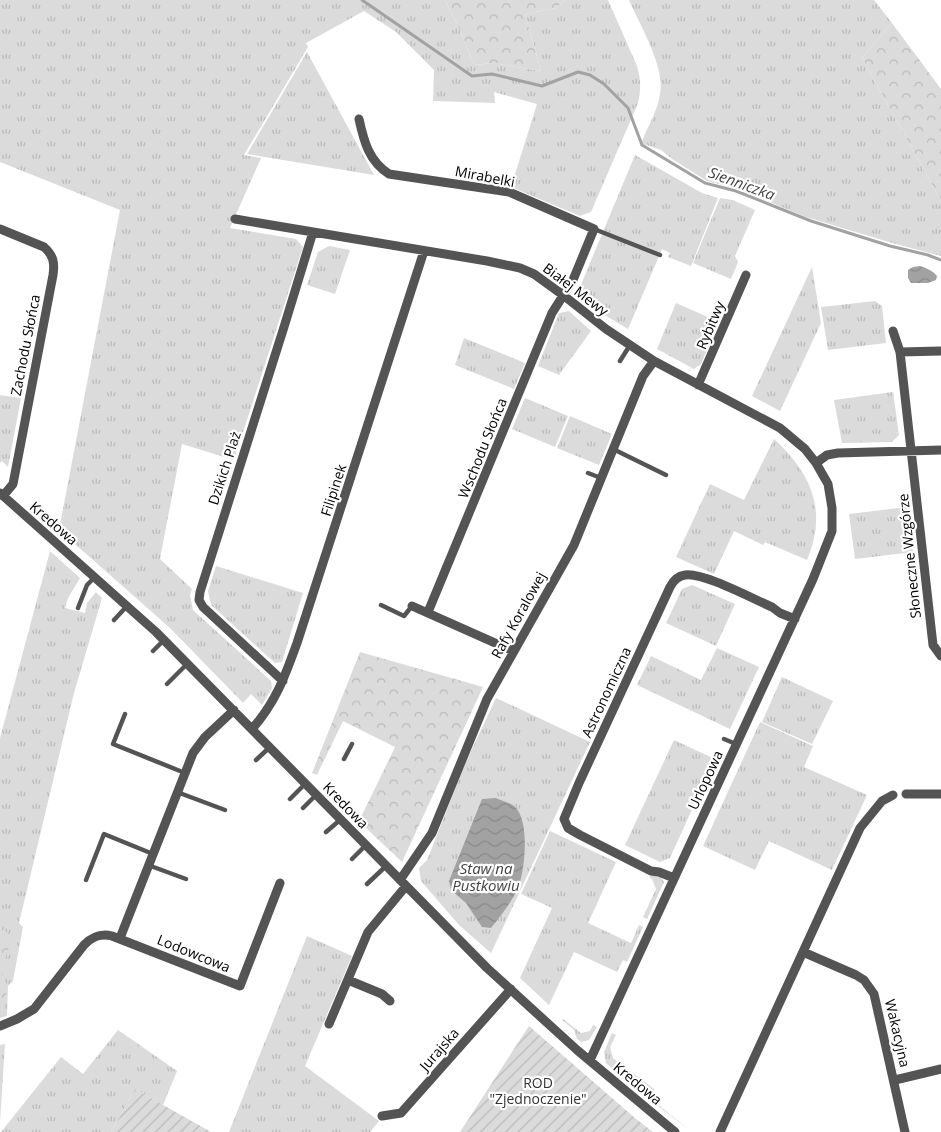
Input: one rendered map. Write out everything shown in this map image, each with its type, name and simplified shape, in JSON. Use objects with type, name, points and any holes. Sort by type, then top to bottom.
[{"type":"street","name":"Mirabelki","points":[[359,119],[364,141],[377,166],[389,174],[509,192],[594,229]]},
{"type":"street","name":"Białej Mewy","points":[[235,219],[487,261],[520,268],[534,274],[598,323],[654,361],[780,428],[805,448],[816,462],[828,484],[832,508]]},
{"type":"street","name":"Zachodu Słońca","points":[[0,229],[44,247],[50,252],[54,260],[13,484],[2,495]]},
{"type":"street","name":"Wschodu Słońca","points":[[428,612],[552,314],[573,280],[594,229]]},
{"type":"street","name":"Dzikich Plaż","points":[[284,681],[203,607],[200,600],[200,592],[282,336],[313,232]]},
{"type":"street","name":"Filipinek","points":[[252,728],[262,718],[284,681],[424,251]]},
{"type":"street","name":"Rybitwy","points":[[698,385],[746,275]]},
{"type":"street","name":"Słoneczne Wzgórze","points":[[892,330],[900,352],[933,645],[941,656]]},
{"type":"street","points":[[900,352],[941,351]]},
{"type":"street","name":"Rafy Koralowej","points":[[403,883],[432,834],[487,699],[574,544],[643,376],[654,361]]},
{"type":"street","points":[[816,462],[827,454],[941,450]]},
{"type":"street","name":"Kredowa","points":[[2,495],[164,640],[270,746],[455,937],[511,990],[675,1132]]},
{"type":"street","name":"Urlopowa","points":[[590,1060],[829,542],[833,520],[832,508]]},
{"type":"street","name":"Astronomiczna","points":[[674,878],[651,871],[580,835],[568,828],[564,820],[579,782],[670,587],[673,581],[682,575],[696,576],[772,607],[780,613],[795,619]]},
{"type":"street","points":[[412,606],[513,650]]},
{"type":"street","points":[[120,938],[148,864],[198,745],[234,710]]},
{"type":"street","points":[[906,794],[941,794]]},
{"type":"street","points":[[720,1132],[860,828],[882,801],[893,795]]},
{"type":"street","name":"Lodowcowa","points":[[0,1026],[34,1009],[89,940],[106,934],[240,986],[280,883]]},
{"type":"street","points":[[330,1024],[368,932],[403,883]]},
{"type":"street","name":"Wakacyjna","points":[[803,952],[856,975],[864,980],[874,994],[895,1080],[905,1132]]},
{"type":"street","points":[[348,980],[382,994],[390,1001]]},
{"type":"street","name":"Jurajska","points":[[382,1116],[401,1113],[511,990]]},
{"type":"street","points":[[895,1080],[941,1069]]},
{"type":"lane","name":"Mirabelki","points":[[594,229],[660,255]]},
{"type":"lane","points":[[620,360],[630,345]]},
{"type":"lane","points":[[613,449],[666,475]]},
{"type":"lane","points":[[588,473],[601,478]]},
{"type":"lane","points":[[78,608],[84,592],[95,577]]},
{"type":"lane","points":[[380,605],[404,616],[412,606]]},
{"type":"lane","points":[[114,620],[127,606]]},
{"type":"lane","points":[[153,651],[164,640]]},
{"type":"lane","points":[[167,684],[188,664]]},
{"type":"lane","points":[[125,714],[113,744],[185,773]]},
{"type":"lane","points":[[724,739],[737,744]]},
{"type":"lane","points":[[344,759],[352,744]]},
{"type":"lane","points":[[256,760],[270,746]]},
{"type":"lane","points":[[290,799],[306,783]]},
{"type":"lane","points":[[178,792],[225,810]]},
{"type":"lane","points":[[303,808],[317,794]]},
{"type":"lane","points":[[326,832],[341,819]]},
{"type":"lane","points":[[86,880],[104,834],[153,854]]},
{"type":"lane","points":[[352,859],[366,845]]},
{"type":"lane","points":[[148,864],[186,879]]},
{"type":"lane","points":[[367,884],[386,866]]},
{"type":"green space","points":[[0,0],[445,0],[474,65],[494,63],[541,71],[525,14],[556,8],[565,0],[608,0],[637,66],[640,85],[638,103],[591,212],[580,216],[511,187],[537,104],[494,92],[495,103],[433,101],[434,70],[396,32],[364,11],[306,43],[308,47],[244,155],[261,158],[230,228],[296,239],[303,247],[234,460],[182,444],[160,559],[192,589],[190,595],[193,610],[271,681],[272,688],[262,705],[251,694],[243,703],[170,628],[59,530],[120,210],[0,162]]},
{"type":"green space","points":[[445,0],[565,0],[556,8],[525,14],[541,71],[494,63],[474,65]]},
{"type":"green space","points":[[629,0],[874,0],[892,23],[862,58],[941,201],[941,256],[806,217],[738,189],[707,181],[661,150],[643,144],[642,141],[657,106],[661,83],[655,58]]},
{"type":"green space","points":[[892,23],[941,89],[941,201],[862,58]]},
{"type":"green space","points":[[307,52],[374,175],[247,154]]},
{"type":"green space","points":[[635,155],[702,193],[718,198],[691,266],[668,257],[670,253],[662,249],[628,329],[593,308],[582,299],[580,287]]},
{"type":"green space","points":[[720,198],[733,200],[755,210],[735,256],[738,262],[731,279],[693,263]]},
{"type":"green space","points":[[329,246],[350,250],[335,294],[307,285],[318,252]]},
{"type":"green space","points":[[812,267],[821,323],[780,411],[752,396]]},
{"type":"green space","points":[[875,301],[882,306],[886,343],[828,350],[821,307]]},
{"type":"green space","points":[[676,303],[719,322],[701,364],[694,369],[657,349]]},
{"type":"green space","points":[[569,311],[591,331],[559,375],[538,366],[559,313]]},
{"type":"green space","points":[[464,338],[525,363],[514,389],[455,365]]},
{"type":"green space","points":[[893,392],[899,435],[892,442],[842,443],[834,400]]},
{"type":"green space","points":[[0,395],[21,398],[8,467],[2,461],[0,463]]},
{"type":"green space","points":[[525,398],[568,416],[555,447],[512,429]]},
{"type":"green space","points":[[570,416],[612,434],[599,465],[557,448]]},
{"type":"green space","points":[[774,439],[798,465],[812,493],[816,509],[816,525],[807,560],[765,542],[763,545],[734,531],[714,574],[676,557],[710,484],[744,500]]},
{"type":"green space","points":[[907,507],[913,552],[855,559],[849,514]]},
{"type":"green space","points":[[50,551],[80,578],[68,598],[65,608],[85,613],[87,603],[96,592],[102,598],[74,693],[19,923],[23,927],[13,981],[8,986],[7,1016],[0,1018],[0,738]]},
{"type":"green space","points":[[216,566],[303,593],[282,662],[275,663],[211,605],[208,591]]},
{"type":"green space","points":[[692,585],[735,604],[716,646],[666,623],[682,589]]},
{"type":"green space","points":[[717,648],[759,667],[730,729],[637,685],[651,656],[701,680]]},
{"type":"green space","points":[[360,652],[483,687],[402,862],[365,827],[361,817],[395,747],[343,721],[317,775],[312,773]]},
{"type":"green space","points":[[782,677],[833,701],[812,744],[762,722]]},
{"type":"green space","points":[[496,698],[590,742],[491,953],[459,925],[421,881],[419,868],[427,860],[465,764]]},
{"type":"green space","points":[[760,722],[813,746],[804,767],[867,795],[832,870],[769,841],[755,870],[703,846]]},
{"type":"green space","points":[[674,740],[715,759],[670,858],[660,862],[625,845]]},
{"type":"green space","points":[[550,831],[616,862],[588,923],[631,943],[639,925],[643,927],[627,962],[623,960],[617,972],[574,952],[549,1005],[520,978],[552,908],[521,894]]},
{"type":"green space","points":[[652,875],[661,877],[664,882],[647,919],[643,917],[656,889],[652,879],[649,877]]},
{"type":"green space","points":[[3,925],[11,942],[1,971],[7,985],[4,1012],[0,1013],[0,926]]},
{"type":"green space","points":[[307,936],[352,956],[305,1066],[379,1121],[370,1132],[229,1132]]},
{"type":"green space","points":[[563,1019],[581,1033],[590,1031],[593,1025],[597,1027],[589,1040],[581,1042],[577,1039],[574,1030]]},
{"type":"green space","name":"ROD \"Zjednoczenie\"","points":[[529,1026],[635,1118],[653,1132],[460,1132]]},
{"type":"green space","points":[[118,1030],[177,1071],[163,1105],[135,1089],[111,1132],[1,1132],[61,1057],[83,1074]]},
{"type":"green space","points":[[612,1033],[616,1035],[610,1047],[613,1058],[654,1089],[650,1098],[692,1132],[649,1099],[647,1089],[620,1068],[612,1068],[606,1063],[604,1052]]},
{"type":"green space","points":[[5,1044],[0,1122],[0,1045]]},
{"type":"green space","points":[[135,1089],[211,1132],[111,1132]]},
{"type":"water","points":[[920,266],[934,273],[937,276],[936,280],[928,283],[911,283],[908,278],[908,270]]},
{"type":"water","name":"Staw na Pustkowiu","points":[[496,798],[516,808],[523,825],[525,848],[522,872],[517,890],[509,905],[491,928],[482,927],[466,903],[451,890],[449,881],[482,799]]},
{"type":"waterway","name":"Sienniczka","points":[[362,0],[472,76],[492,74],[542,86],[578,72],[590,75],[604,84],[628,108],[642,145],[705,183],[736,191],[811,221],[941,260]]}]
